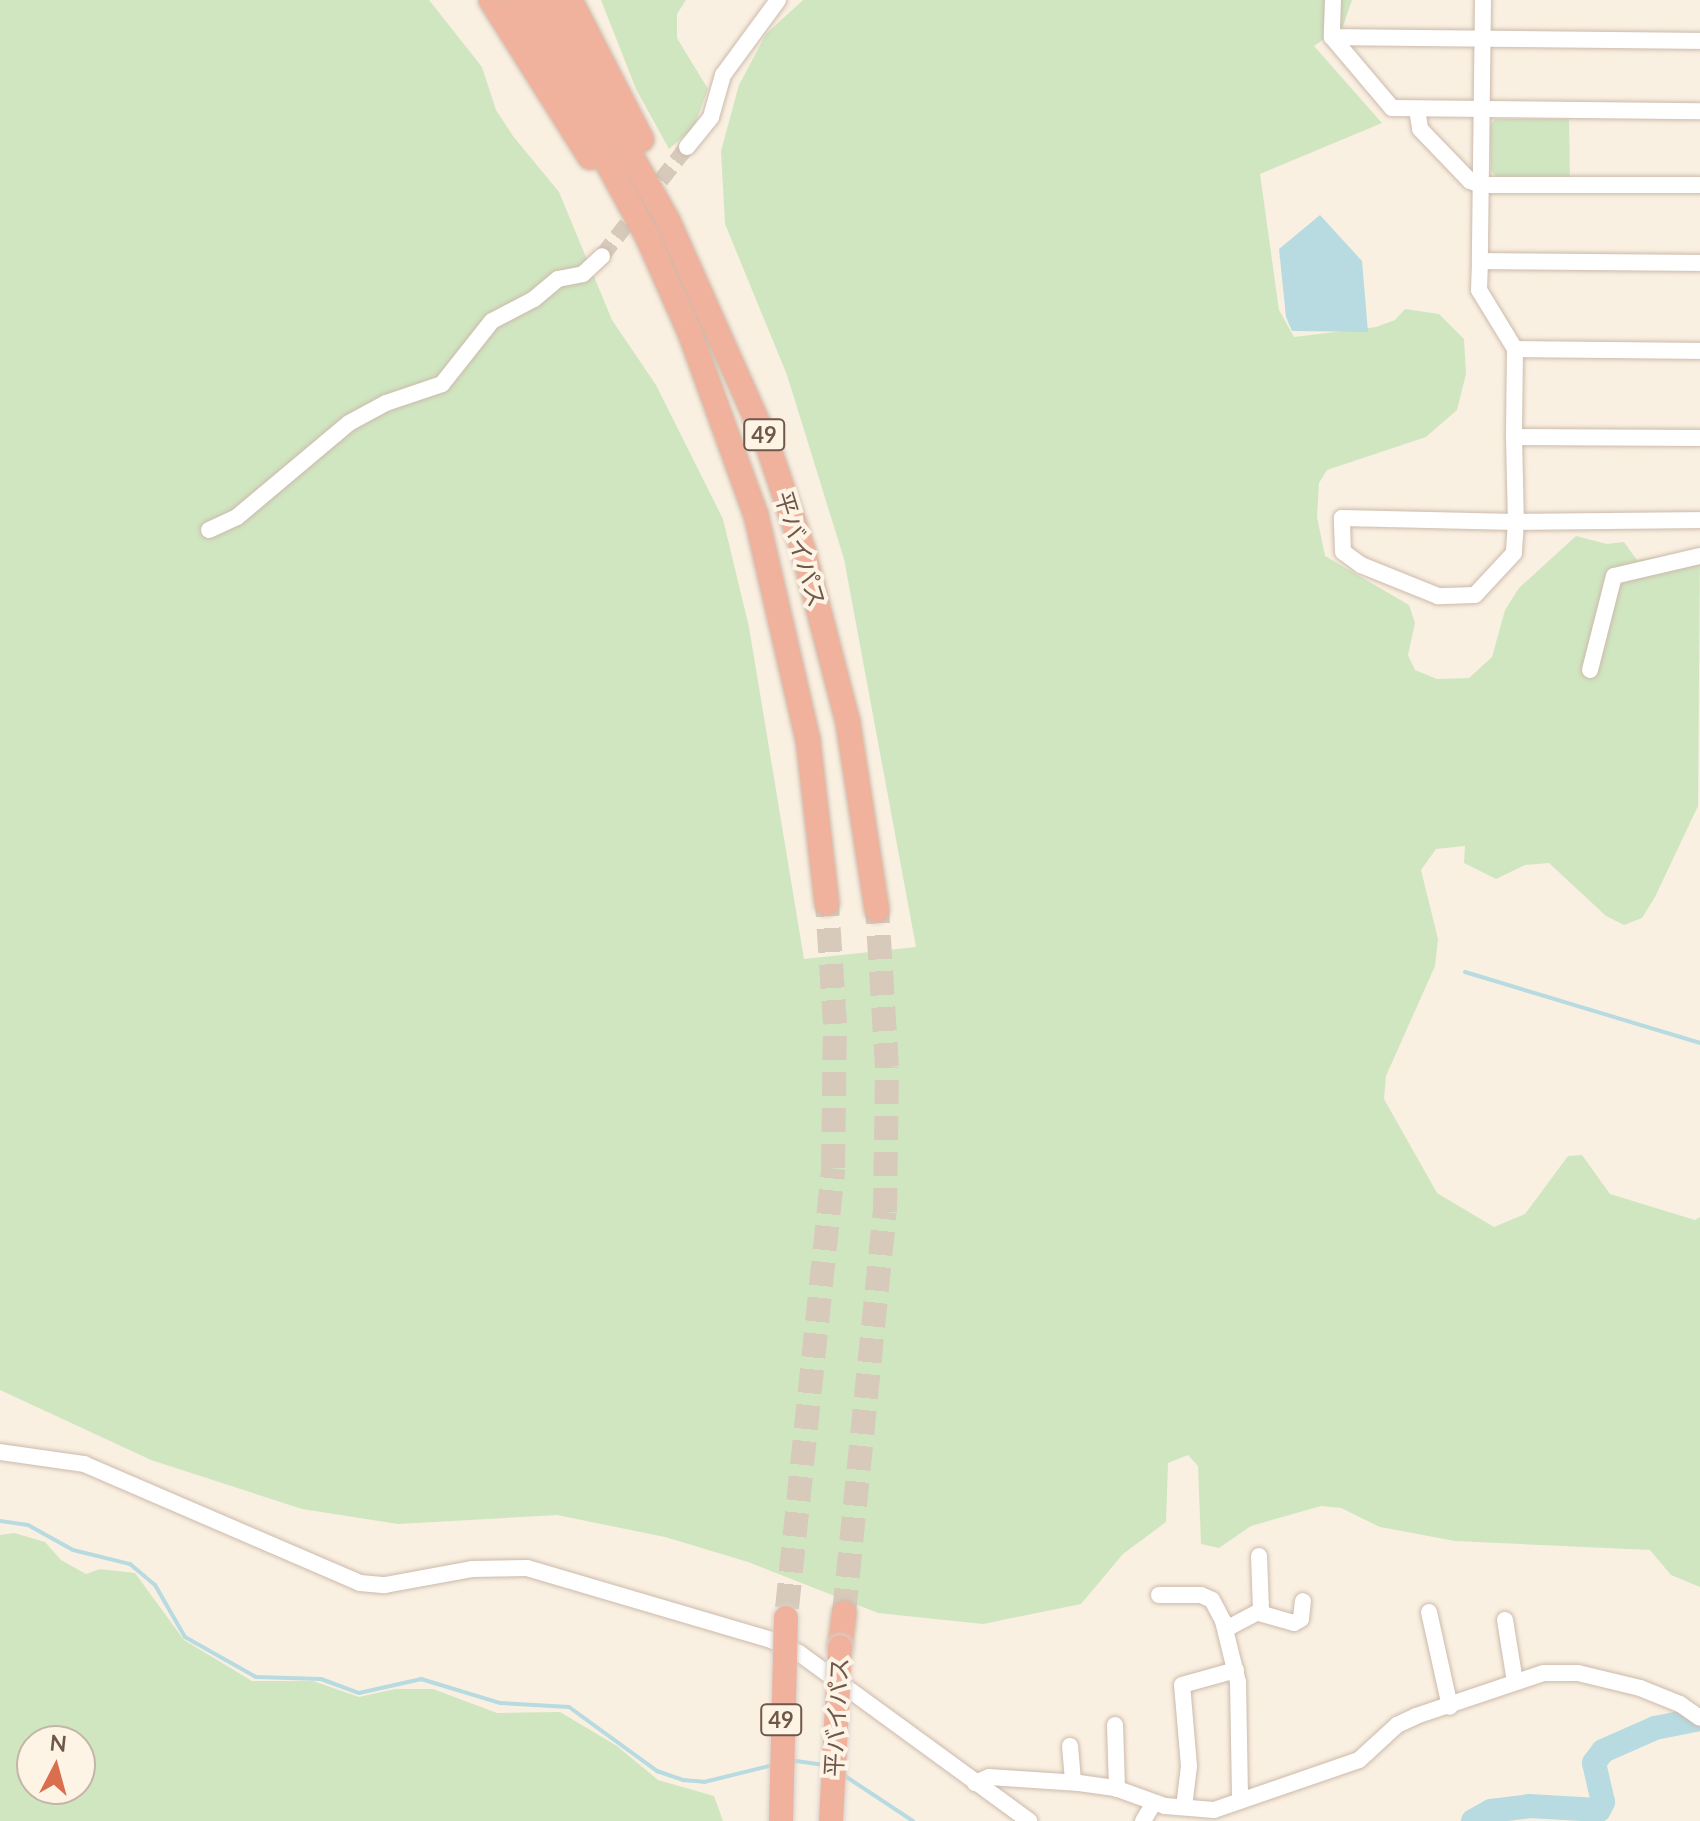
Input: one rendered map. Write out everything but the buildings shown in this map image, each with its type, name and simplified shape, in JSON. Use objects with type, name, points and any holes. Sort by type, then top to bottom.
[{"type":"highway","points":[[491,0],[614,198],[709,382]]},
{"type":"highway","name":"平バイパス","points":[[519,0],[648,238],[709,382],[756,515],[798,686],[816,790],[827,903]]},
{"type":"highway","name":"平バイパス","points":[[543,0],[626,142],[701,286],[762,429],[803,550],[848,723],[877,910]]},
{"type":"highway","points":[[570,0],[707,274],[753,388],[803,550]]},
{"type":"highway","name":"49","points":[[781,1821],[787,1613]]},
{"type":"highway","name":"平バイパス","points":[[831,1821],[844,1613]]},
{"type":"street","points":[[687,147],[711,117],[723,75],[778,0]]},
{"type":"street","points":[[1333,0],[1332,37],[1384,103],[1417,109],[1700,111]]},
{"type":"street","points":[[1483,0],[1479,290],[1515,349],[1516,522],[1514,553],[1475,595],[1421,592],[1361,565],[1343,552],[1342,518],[1516,522],[1700,520]]},
{"type":"street","points":[[1332,37],[1700,41]]},
{"type":"street","points":[[1417,109],[1420,129],[1470,181],[1481,185],[1700,185]]},
{"type":"street","points":[[209,530],[237,517],[349,423],[386,403],[442,384],[492,321],[534,299],[558,279],[583,274],[602,256]]},
{"type":"street","points":[[1480,261],[1700,263]]},
{"type":"street","points":[[1515,349],[1700,351]]},
{"type":"street","points":[[1514,437],[1700,438]]},
{"type":"street","points":[[1590,670],[1614,576],[1700,556]]},
{"type":"street","points":[[0,1452],[84,1464],[360,1583],[385,1585],[472,1569],[527,1568],[771,1640],[799,1653],[1029,1821]]},
{"type":"street","points":[[1259,1556],[1259,1613]]},
{"type":"street","points":[[1159,1595],[1208,1597],[1226,1629],[1236,1670],[1240,1801]]},
{"type":"street","points":[[1226,1629],[1259,1613],[1294,1623],[1301,1619],[1303,1601]]},
{"type":"street","points":[[1429,1612],[1450,1707]]},
{"type":"street","points":[[1505,1620],[1515,1682]]},
{"type":"street","points":[[1184,1807],[1189,1758],[1182,1685],[1236,1670]]},
{"type":"street","points":[[975,1783],[989,1777],[1073,1782],[1117,1789],[1154,1803],[1214,1810],[1359,1760],[1397,1725],[1544,1673],[1578,1673],[1669,1699],[1700,1718]]},
{"type":"street","points":[[1667,1680],[1669,1699]]},
{"type":"street","points":[[1115,1725],[1117,1789]]},
{"type":"street","points":[[1070,1746],[1073,1782]]},
{"type":"street","points":[[1143,1821],[1154,1803]]},
{"type":"green space","points":[[0,0],[429,0],[482,67],[496,110],[513,136],[559,192],[612,320],[656,385],[723,519],[749,627],[804,959],[916,947],[844,559],[787,375],[725,224],[721,151],[739,85],[766,34],[803,0],[1352,0],[1343,26],[1314,46],[1382,123],[1260,174],[1279,310],[1294,337],[1376,327],[1395,320],[1405,309],[1439,314],[1464,339],[1466,374],[1457,410],[1426,437],[1327,470],[1319,483],[1317,517],[1325,556],[1409,605],[1415,623],[1408,655],[1415,670],[1437,679],[1469,678],[1492,657],[1505,610],[1519,588],[1576,536],[1607,544],[1624,542],[1637,560],[1700,550],[1698,806],[1655,897],[1642,918],[1624,925],[1606,916],[1549,863],[1525,865],[1496,879],[1464,863],[1465,846],[1436,849],[1421,870],[1438,939],[1435,966],[1386,1076],[1384,1099],[1437,1193],[1494,1227],[1525,1214],[1568,1156],[1582,1155],[1610,1194],[1695,1220],[1700,1217],[1700,1587],[1671,1575],[1650,1550],[1455,1541],[1380,1527],[1341,1508],[1321,1506],[1251,1526],[1219,1548],[1201,1544],[1198,1466],[1188,1455],[1168,1463],[1166,1522],[1123,1554],[1081,1604],[983,1624],[878,1613],[748,1562],[665,1537],[557,1515],[398,1524],[302,1509],[151,1460],[0,1390]]},
{"type":"green space","points":[[601,0],[686,0],[677,14],[677,38],[708,89],[694,127],[669,149],[636,89]]},
{"type":"green space","points":[[1495,119],[1569,119],[1570,178],[1497,177],[1491,171],[1490,125]]},
{"type":"green space","points":[[14,1533],[45,1542],[61,1560],[86,1574],[100,1569],[135,1573],[184,1640],[252,1681],[313,1681],[359,1697],[395,1689],[433,1689],[497,1713],[560,1712],[617,1746],[658,1780],[714,1796],[723,1821],[0,1821],[0,1535]]},
{"type":"water","points":[[1320,215],[1362,261],[1368,332],[1292,331],[1286,317],[1279,249]]},
{"type":"waterway","points":[[1465,972],[1700,1043]]},
{"type":"waterway","points":[[0,1521],[28,1525],[73,1550],[130,1564],[155,1585],[185,1637],[256,1677],[321,1679],[359,1693],[421,1679],[500,1703],[569,1707],[657,1771],[683,1780],[704,1782],[773,1765]]},
{"type":"waterway","points":[[1473,1821],[1491,1811],[1529,1806],[1599,1810],[1603,1802],[1594,1763],[1603,1751],[1655,1728],[1700,1719]]},
{"type":"waterway","points":[[789,1760],[823,1765]]},
{"type":"waterway","points":[[842,1774],[913,1821]]},
{"type":"tunnel","points":[[602,256],[687,147]]},
{"type":"tunnel","points":[[787,1608],[833,1168],[835,1024],[827,903]]},
{"type":"tunnel","points":[[844,1613],[885,1212],[887,1067],[877,910]]}]
